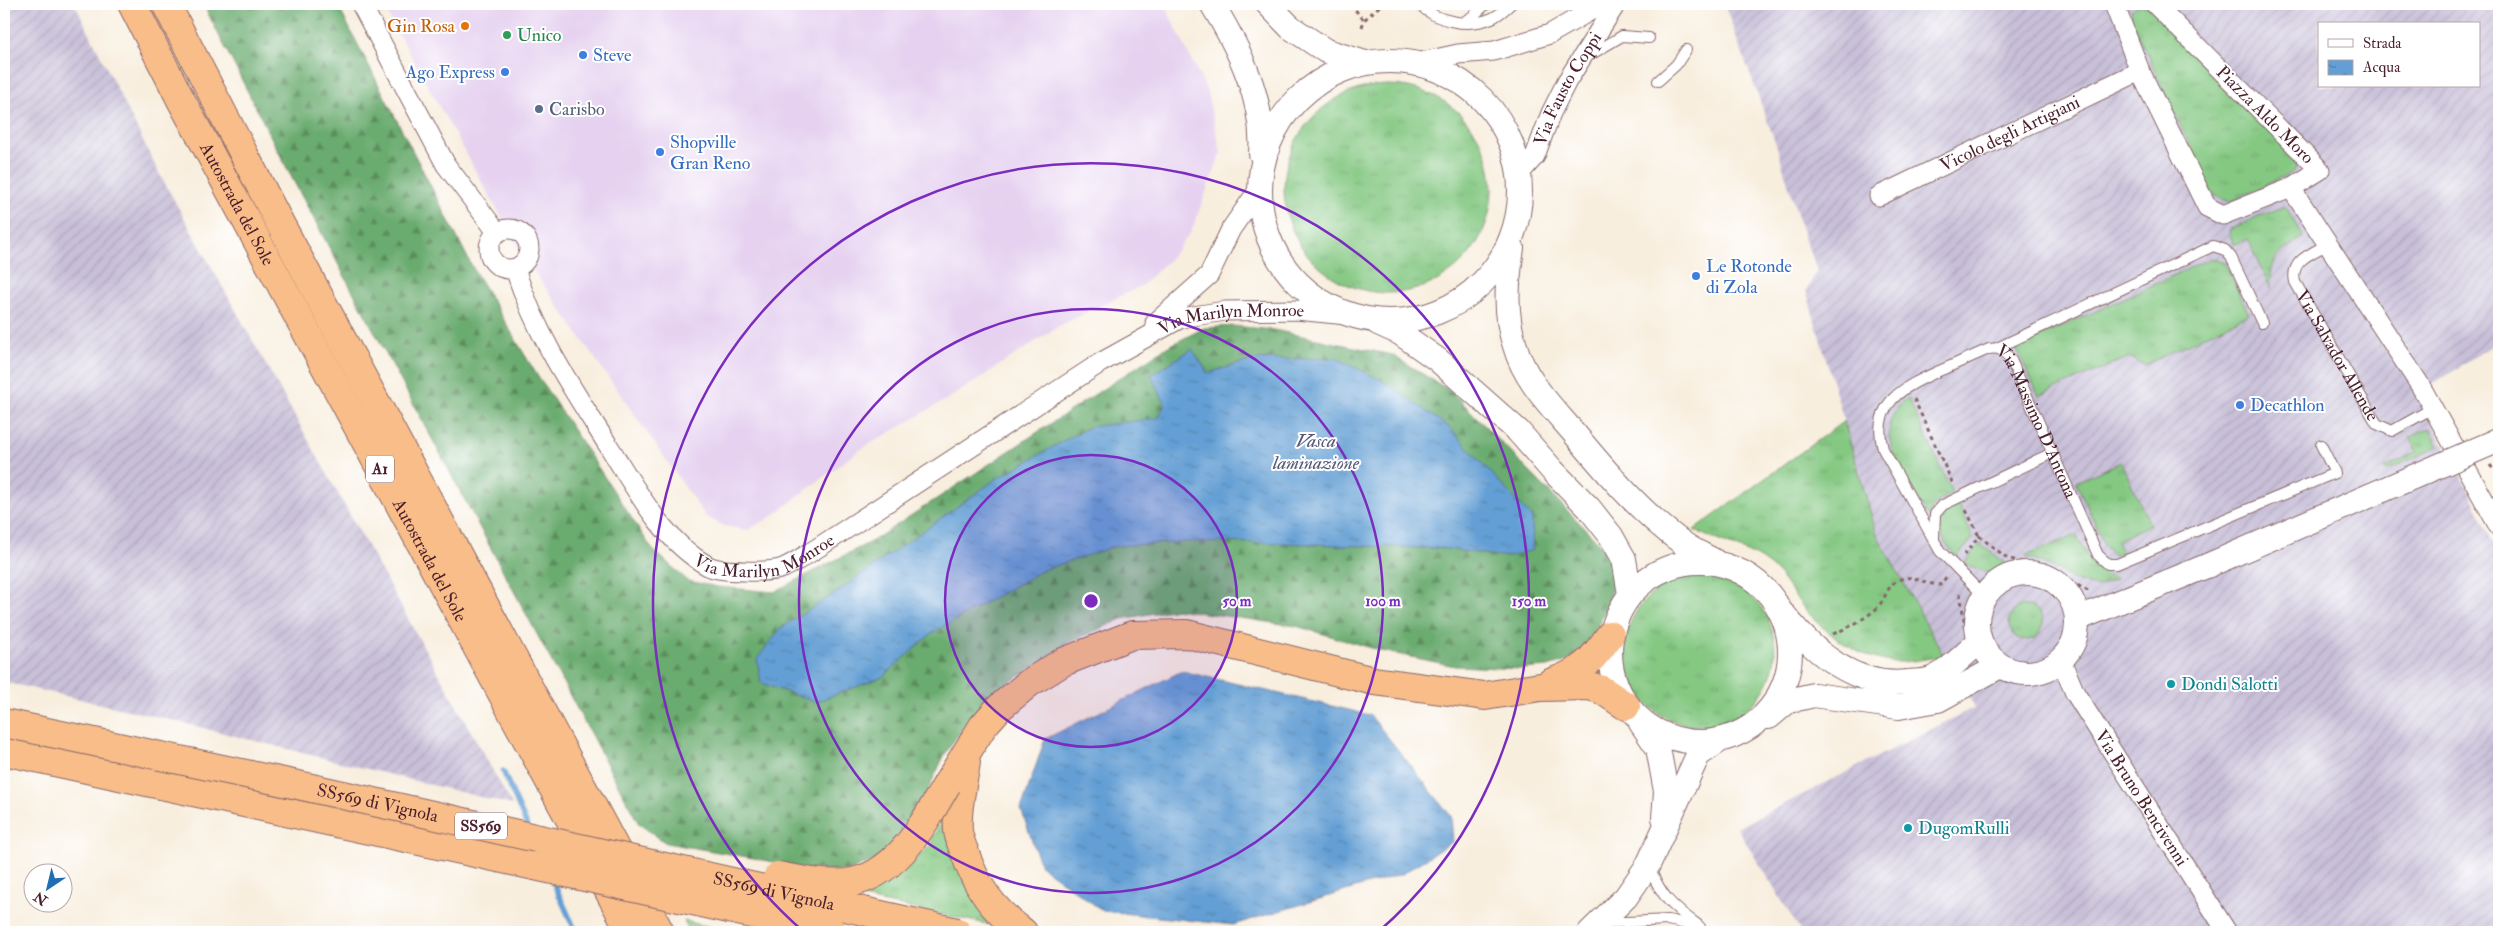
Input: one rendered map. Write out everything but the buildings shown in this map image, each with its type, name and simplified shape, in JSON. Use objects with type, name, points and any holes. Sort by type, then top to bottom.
[{"type":"highway","name":"Autostrada del Sole","points":[[132,4],[180,98],[631,932]]},
{"type":"highway","name":"Autostrada del Sole","points":[[166,4],[276,216],[660,932]]},
{"type":"highway","points":[[512,833],[685,856],[800,880],[846,883],[878,872],[895,860],[929,815],[983,726],[999,708],[1029,683],[1063,662],[1132,635],[1187,634],[1374,681],[1485,696],[1540,687],[1589,686],[1602,690],[1630,709]]},
{"type":"highway","points":[[1540,687],[1581,670],[1591,662],[1610,634]]},
{"type":"highway","name":"SS569 di Vignola","points":[[4,723],[957,932]]},
{"type":"highway","name":"SS569 di Vignola","points":[[4,751],[832,932]]},
{"type":"highway","points":[[968,751],[959,808],[958,832],[974,879],[990,903],[1023,932]]},
{"type":"highway","points":[[770,918],[803,932]]},
{"type":"street","points":[[361,4],[446,165],[497,232]]},
{"type":"street","points":[[1212,4],[1248,73],[1263,132],[1259,180],[1262,222],[1274,252],[1299,284],[1318,300],[1347,315],[1372,320],[1394,322],[1417,319],[1438,313],[1476,289],[1492,273],[1505,254],[1514,233]]},
{"type":"street","points":[[1268,4],[1290,27],[1326,51],[1365,63]]},
{"type":"street","name":"Via Fausto Coppi","points":[[1417,63],[1458,54],[1494,51],[1550,34],[1602,4]]},
{"type":"street","name":"Via Fausto Coppi","points":[[1519,174],[1536,156],[1551,112],[1567,80],[1616,4]]},
{"type":"street","name":"Piazza Aldo Moro","points":[[2114,4],[2140,70],[2207,207],[2223,216],[2291,188],[2320,170],[2155,4]]},
{"type":"street","points":[[1259,180],[1267,145],[1275,129],[1295,100],[1316,83],[1339,70],[1365,63],[1391,60],[1417,63],[1438,70],[1459,81],[1482,100],[1505,131],[1514,152],[1519,174],[1520,194],[1506,296],[1515,346],[1524,370],[1537,390],[1600,464],[1657,523],[1686,546],[1720,564],[1743,573],[1763,587],[1782,604],[1800,635],[1822,656],[1850,672],[1878,682],[1898,683],[1931,679],[1972,637],[1976,626],[1977,611],[1984,596],[1994,584],[2007,576],[2023,572],[2038,574],[2053,580],[2065,590],[2073,604],[2077,619],[2076,634],[2070,648],[2061,660],[2050,668],[2038,672],[2025,674],[2000,666],[1988,656],[1972,637]]},
{"type":"street","name":"Vicolo degli Artigiani","points":[[1879,196],[2140,70]]},
{"type":"street","name":"Via Marilyn Monroe","points":[[515,269],[527,306],[551,356],[635,487],[673,540],[710,567],[748,571],[782,569],[819,547],[1121,350],[1180,303],[1209,275],[1230,229],[1259,180]]},
{"type":"street","points":[[2291,188],[2433,408],[2499,527]]},
{"type":"street","points":[[514,229],[525,236],[528,242],[530,248],[526,261],[515,269],[502,268],[491,260],[488,246],[497,232],[514,229]]},
{"type":"street","name":"Via Marilyn Monroe","points":[[1121,350],[1182,318],[1225,312],[1296,310],[1347,315]]},
{"type":"street","points":[[1372,320],[1400,333],[1438,360],[1518,431],[1589,508],[1611,536],[1624,559],[1630,594]]},
{"type":"street","points":[[2077,619],[2209,565],[2499,440]]},
{"type":"street","points":[[1664,832],[1666,791],[1658,748],[1630,709],[1613,677],[1610,634],[1630,594],[1648,578],[1670,566],[1695,562],[1720,564]]},
{"type":"street","points":[[1746,729],[1769,709],[1778,696],[1787,674],[1789,644],[1782,604]]},
{"type":"street","name":"Via Bruno Bencivenni","points":[[2061,660],[2075,693],[2227,932]]},
{"type":"street","points":[[1595,928],[1626,897],[1648,865],[1698,755],[1720,740],[1762,724],[1788,701],[1814,695],[1899,707],[1938,700],[2000,666]]},
{"type":"street","points":[[1630,709],[1654,729],[1677,739],[1695,741],[1720,740]]},
{"type":"lane","points":[[1419,4],[1435,16],[1447,21],[1492,18],[1511,4]]},
{"type":"lane","points":[[1464,21],[1473,16],[1486,4]]},
{"type":"lane","points":[[1567,80],[1593,52],[1622,36],[1649,38]]},
{"type":"lane","points":[[1658,81],[1676,65],[1686,50]]},
{"type":"lane","name":"Via Salvador Allende","points":[[2328,244],[2296,265],[2293,272],[2295,282],[2377,424],[2392,430],[2433,408]]},
{"type":"lane","points":[[1997,348],[2213,246],[2225,250],[2231,257],[2262,323]]},
{"type":"lane","name":"Via Massimo D'Antona","points":[[1984,596],[1946,558],[1883,449],[1879,435],[1884,410],[1906,386],[1989,349],[1997,348],[2005,352],[2011,360],[2098,555],[2108,564],[2117,564],[2335,473],[2321,445]]},
{"type":"lane","points":[[1934,540],[1935,514],[1943,504],[2052,453]]},
{"type":"lane","points":[[1595,928],[1668,920],[1700,927],[1672,906],[1658,888],[1648,865]]},
{"type":"path","points":[[1350,4],[1364,20]]},
{"type":"path","points":[[1362,27],[1364,20],[1382,4]]},
{"type":"path","points":[[1912,394],[1956,489]]},
{"type":"path","points":[[1963,504],[1979,536],[2007,558],[2048,569]]},
{"type":"path","points":[[1961,559],[1979,536]]},
{"type":"path","points":[[1832,634],[1850,627],[1877,609],[1884,600],[1888,587],[1897,580],[1908,577],[1930,585],[1940,585],[1948,575],[1952,582]]},
{"type":"path","points":[[1763,587],[1782,604]]},
{"type":"path","points":[[1957,589],[1962,596],[1972,637]]},
{"type":"path","points":[[1827,630],[1838,639]]},
{"type":"shaded area","points":[[4,4],[75,4],[159,173],[512,805],[163,718],[4,682]]},
{"type":"shaded area","points":[[382,4],[1164,4],[1206,89],[1221,153],[1191,232],[1168,261],[1141,286],[1059,326],[956,394],[858,451],[771,517],[748,530],[725,526],[706,517],[522,254]]},
{"type":"shaded area","points":[[1724,4],[2499,4],[2499,341],[2417,394],[2471,495],[2499,555],[2499,932],[1801,932],[1737,828],[1975,707],[1931,633],[1877,535],[1806,290],[1818,270],[1806,243],[1777,147]]},
{"type":"green space","points":[[203,4],[337,4],[474,270],[535,372],[652,549],[688,581],[718,587],[774,592],[874,540],[1167,347],[1204,328],[1234,326],[1274,330],[1392,355],[1452,392],[1602,546],[1614,570],[1610,597],[1600,622],[1571,660],[1548,667],[1522,669],[1455,666],[1382,651],[1296,626],[1176,609],[1122,619],[1070,642],[1010,682],[972,714],[945,754],[924,798],[879,858],[849,871],[805,869],[666,843],[639,824],[293,180]]},
{"type":"green space","points":[[2139,4],[2153,9],[2293,153],[2297,166],[2293,172],[2230,202],[2213,195],[2132,22],[2131,10]]},
{"type":"green space","points":[[1388,85],[1408,87],[1428,93],[1454,109],[1468,123],[1484,149],[1490,169],[1492,189],[1490,209],[1484,229],[1468,255],[1454,269],[1428,285],[1408,291],[1388,293],[1368,291],[1348,285],[1322,269],[1308,255],[1292,229],[1286,209],[1284,189],[1286,169],[1292,149],[1308,123],[1322,109],[1348,93],[1368,87]]},
{"type":"green space","points":[[2285,206],[2303,237],[2277,257],[2272,270],[2271,289],[2248,239],[2234,245],[2229,232],[2230,229]]},
{"type":"green space","points":[[2211,258],[2225,263],[2249,314],[2145,365],[2129,357],[2039,396],[2016,348]]},
{"type":"green space","points":[[1908,398],[1952,492],[1934,505],[1928,516],[1894,456],[1890,440],[1890,425],[1895,411]]},
{"type":"green space","points":[[1844,421],[1877,535],[1944,656],[1898,662],[1885,661],[1858,652],[1834,637],[1813,618],[1770,566],[1743,550],[1694,530]]},
{"type":"green space","points":[[2430,428],[2439,446],[2386,471],[2384,468],[2417,452],[2410,437]]},
{"type":"green space","points":[[2121,462],[2150,524],[2117,541],[2122,553],[2113,556],[2104,544],[2076,482]]},
{"type":"green space","points":[[1958,503],[1973,538],[1957,557],[1941,536],[1940,523],[1943,516]]},
{"type":"green space","points":[[2076,535],[2091,562],[2101,571],[2116,579],[2097,587],[2089,585],[2076,581],[2051,566],[2025,556]]},
{"type":"green space","points":[[1980,544],[2014,569],[1988,572],[1976,569],[1965,563]]},
{"type":"green space","points":[[1700,576],[1715,577],[1729,582],[1753,598],[1769,622],[1774,636],[1774,666],[1769,680],[1753,704],[1729,720],[1715,725],[1700,726],[1685,725],[1671,720],[1647,704],[1631,680],[1626,666],[1625,651],[1626,636],[1631,622],[1647,598],[1671,582],[1685,577]]},
{"type":"green space","points":[[2026,606],[2038,611],[2043,623],[2038,635],[2026,640],[2014,635],[2009,623],[2014,611]]},
{"type":"green space","points":[[952,794],[1001,927],[853,896],[895,881],[930,845]]},
{"type":"green space","points":[[684,921],[734,932],[690,932]]},
{"type":"water","name":"Vasca laminazione","points":[[1192,349],[1208,373],[1253,360],[1336,358],[1385,382],[1450,428],[1532,518],[1533,550],[1508,557],[1447,549],[1280,543],[1186,542],[1116,546],[1043,570],[932,633],[883,677],[815,702],[761,683],[757,659],[781,628],[834,594],[999,477],[1089,427],[1158,418],[1165,404],[1151,375]]},
{"type":"water","points":[[1182,671],[1370,715],[1451,816],[1453,841],[1402,874],[1233,925],[1103,911],[1041,866],[1021,809],[1045,739]]},
{"type":"waterway","points":[[503,771],[528,828]]},
{"type":"waterway","points":[[551,877],[576,932]]},
{"type":"place","name":"Gin Rosa","points":[[465,26]]},
{"type":"place","name":"Unico","points":[[507,35]]},
{"type":"place","name":"Steve","points":[[583,55]]},
{"type":"place","name":"Ago Express","points":[[505,72]]},
{"type":"place","name":"Carisbo","points":[[539,109]]},
{"type":"place","name":"Shopville Gran Reno","points":[[660,152]]},
{"type":"place","name":"Le Rotonde di Zola","points":[[1696,276]]},
{"type":"place","name":"Decathlon","points":[[2240,405]]},
{"type":"place","name":"Dondi Salotti","points":[[2171,684]]},
{"type":"place","name":"DugomRulli","points":[[1908,828]]}]
